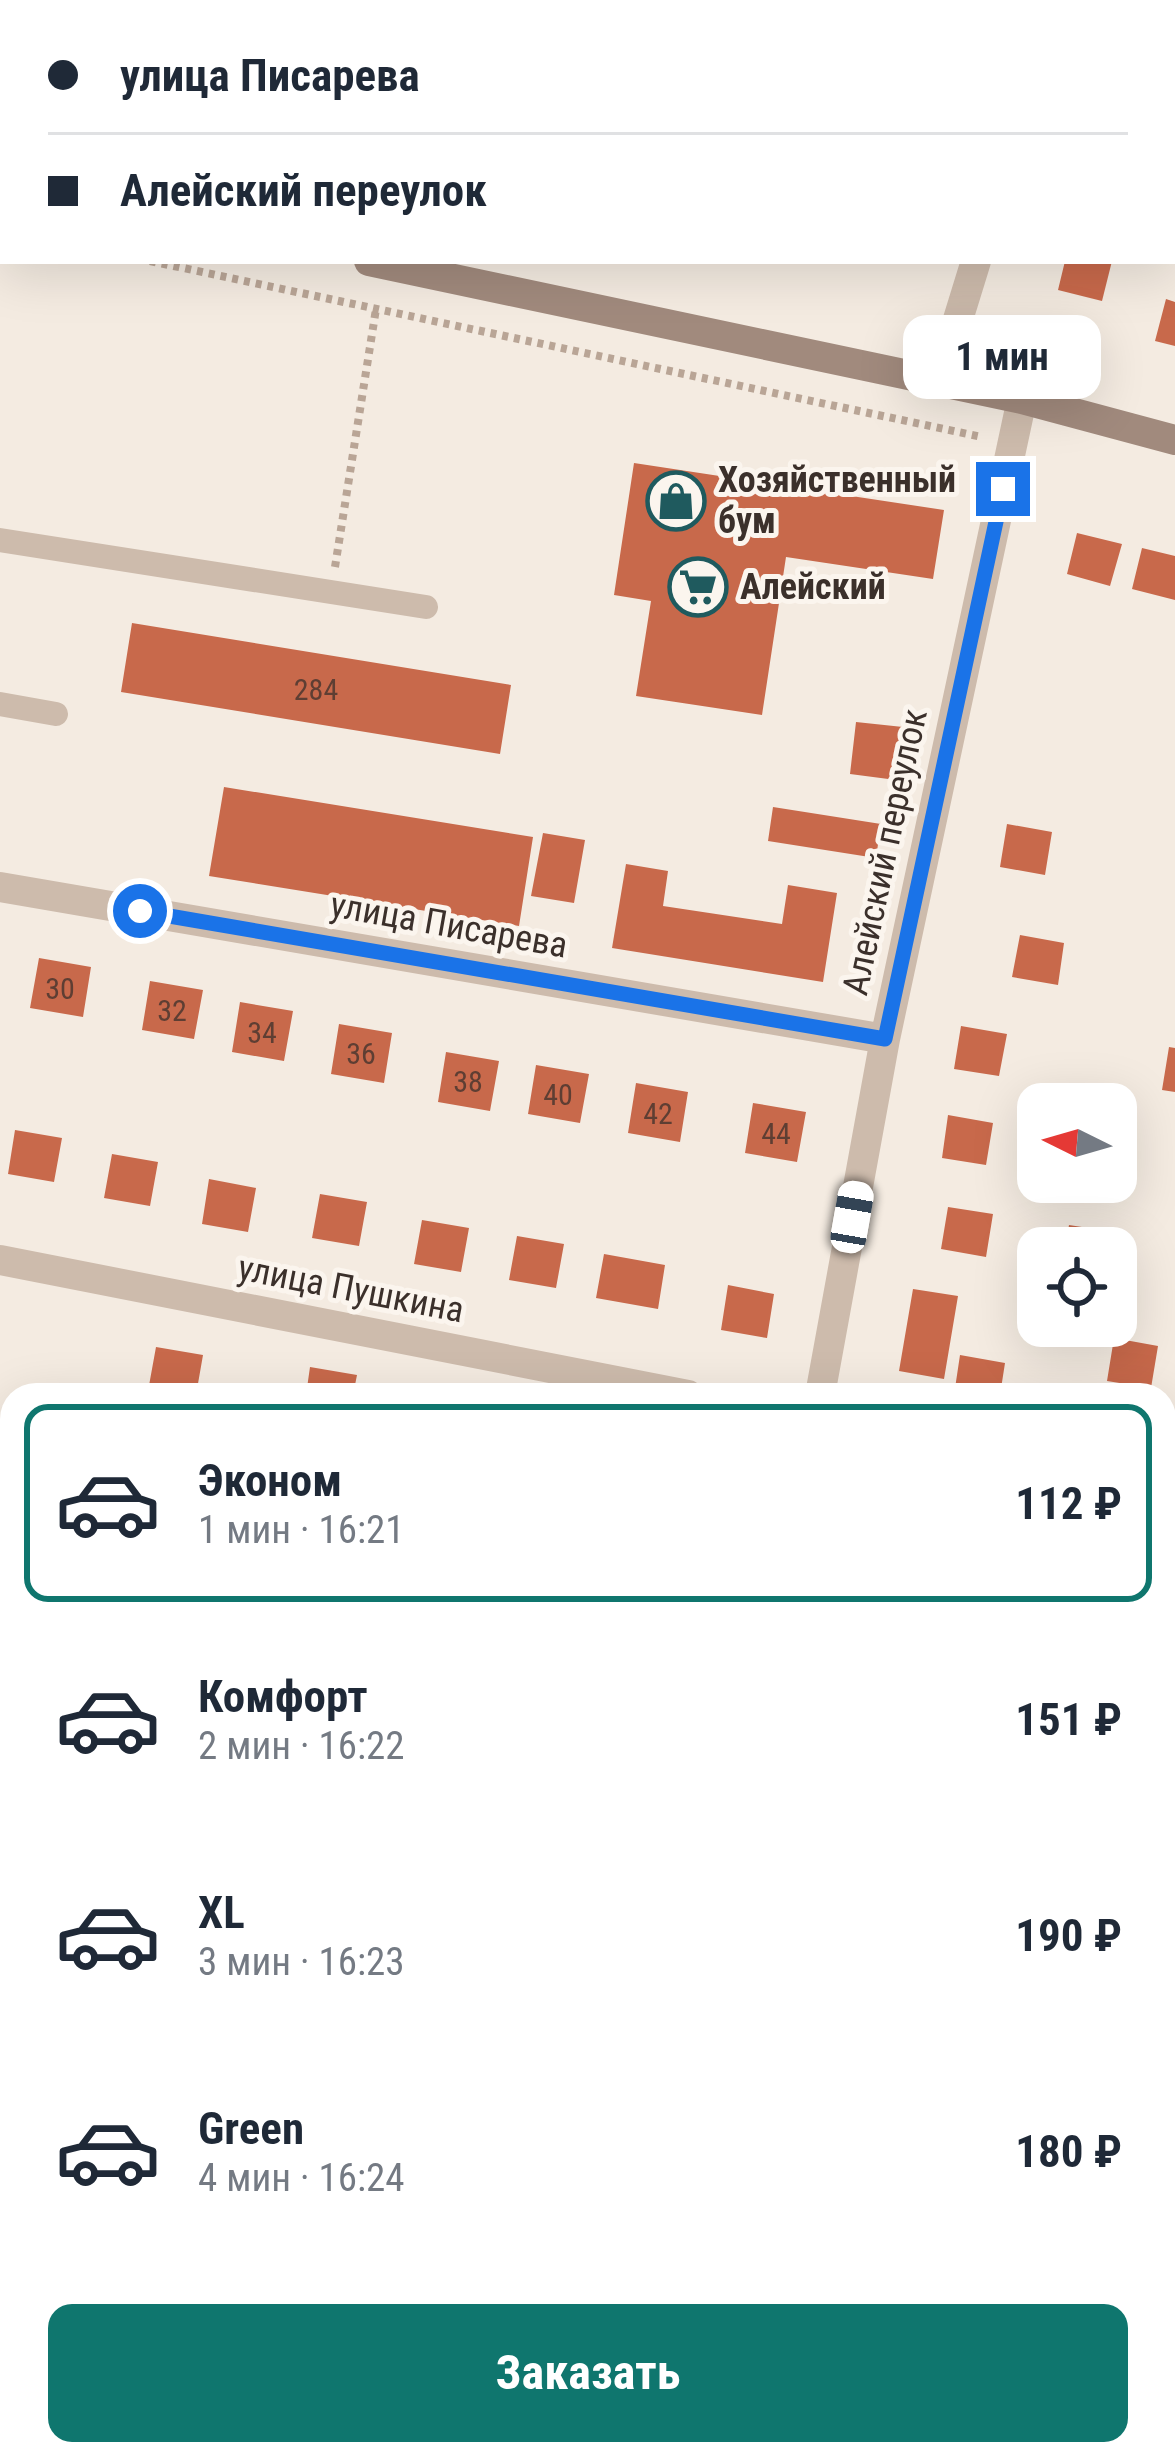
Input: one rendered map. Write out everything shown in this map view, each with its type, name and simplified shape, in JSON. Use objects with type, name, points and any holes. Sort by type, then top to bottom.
[{"type":"main road","points":[[383,264],[1022,399],[1175,440]]},
{"type":"street","points":[[939,381],[975,264]]},
{"type":"street","name":"Алейский переулок","points":[[822,1383],[885,1039],[1022,399]]},
{"type":"street","name":"улица Писарева","points":[[0,887],[885,1039]]},
{"type":"street","name":"улица Пушкина","points":[[0,1260],[627,1383]]},
{"type":"lane","points":[[0,540],[426,607]]},
{"type":"lane","points":[[0,704],[56,714]]},
{"type":"path","points":[[164,264],[1012,443]]},
{"type":"path","points":[[331,592],[376,310]]},
{"type":"building","points":[[1064,264],[1111,264],[1102,301],[1058,290]]},
{"type":"building","points":[[1166,299],[1175,302],[1175,346],[1155,341]]},
{"type":"building","name":"Алейский","points":[[634,463],[944,510],[933,579],[786,557],[762,715],[636,696],[651,601],[614,595]]},
{"type":"building","points":[[1077,533],[1122,544],[1110,586],[1067,574]]},
{"type":"building","points":[[1142,548],[1175,556],[1175,600],[1132,589]]},
{"type":"building","points":[[132,623],[511,685],[500,754],[121,692]]},
{"type":"building","points":[[856,722],[903,727],[896,780],[850,774]]},
{"type":"building","points":[[224,787],[533,837],[519,926],[209,876]]},
{"type":"building","points":[[773,807],[881,824],[876,858],[768,841]]},
{"type":"building","points":[[1007,824],[1052,832],[1045,875],[1000,867]]},
{"type":"building","points":[[543,833],[585,840],[574,903],[531,896]]},
{"type":"building","points":[[626,864],[668,871],[663,906],[782,924],[788,885],[837,893],[823,982],[612,948]]},
{"type":"building","points":[[1020,935],[1064,943],[1058,985],[1012,977]]},
{"type":"building","points":[[39,958],[91,967],[83,1017],[30,1008]]},
{"type":"building","points":[[150,981],[203,990],[194,1039],[142,1030]]},
{"type":"building","points":[[240,1002],[293,1011],[284,1061],[232,1052]]},
{"type":"building","points":[[339,1024],[392,1033],[384,1083],[331,1074]]},
{"type":"building","points":[[961,1026],[1007,1034],[999,1076],[954,1069]]},
{"type":"building","points":[[1169,1047],[1175,1048],[1175,1092],[1162,1090]]},
{"type":"building","points":[[446,1052],[499,1061],[490,1111],[438,1102]]},
{"type":"building","points":[[536,1065],[589,1074],[580,1123],[528,1114]]},
{"type":"building","points":[[636,1083],[688,1092],[680,1142],[628,1133]]},
{"type":"building","points":[[753,1103],[806,1112],[797,1162],[745,1153]]},
{"type":"building","points":[[948,1115],[993,1123],[986,1165],[942,1158]]},
{"type":"building","points":[[15,1130],[62,1138],[54,1182],[8,1174]]},
{"type":"building","points":[[112,1154],[158,1162],[150,1206],[104,1198]]},
{"type":"building","points":[[209,1179],[256,1188],[248,1232],[202,1224]]},
{"type":"building","points":[[320,1194],[367,1202],[359,1246],[312,1238]]},
{"type":"building","points":[[948,1207],[993,1214],[986,1257],[941,1249]]},
{"type":"building","points":[[422,1220],[469,1228],[461,1272],[414,1264]]},
{"type":"building","points":[[517,1236],[564,1244],[556,1288],[509,1280]]},
{"type":"building","points":[[604,1254],[665,1265],[658,1309],[596,1298]]},
{"type":"building","points":[[728,1285],[774,1294],[767,1338],[721,1330]]},
{"type":"building","points":[[913,1289],[958,1296],[944,1379],[899,1371]]},
{"type":"building","points":[[1137,1342],[1158,1346],[1152,1383],[1107,1381],[1113,1347],[1137,1347]]},
{"type":"building","points":[[156,1347],[203,1355],[198,1383],[149,1383]]},
{"type":"building","points":[[960,1355],[1005,1363],[1002,1383],[956,1383]]},
{"type":"building","points":[[310,1367],[357,1375],[355,1383],[308,1383]]},
{"type":"place","name":"Хозяйственный бум","points":[[676,501]]},
{"type":"place","name":"Алейский","points":[[698,587]]},
{"type":"route","points":[[140,911],[885,1039],[1003,489]]}]
